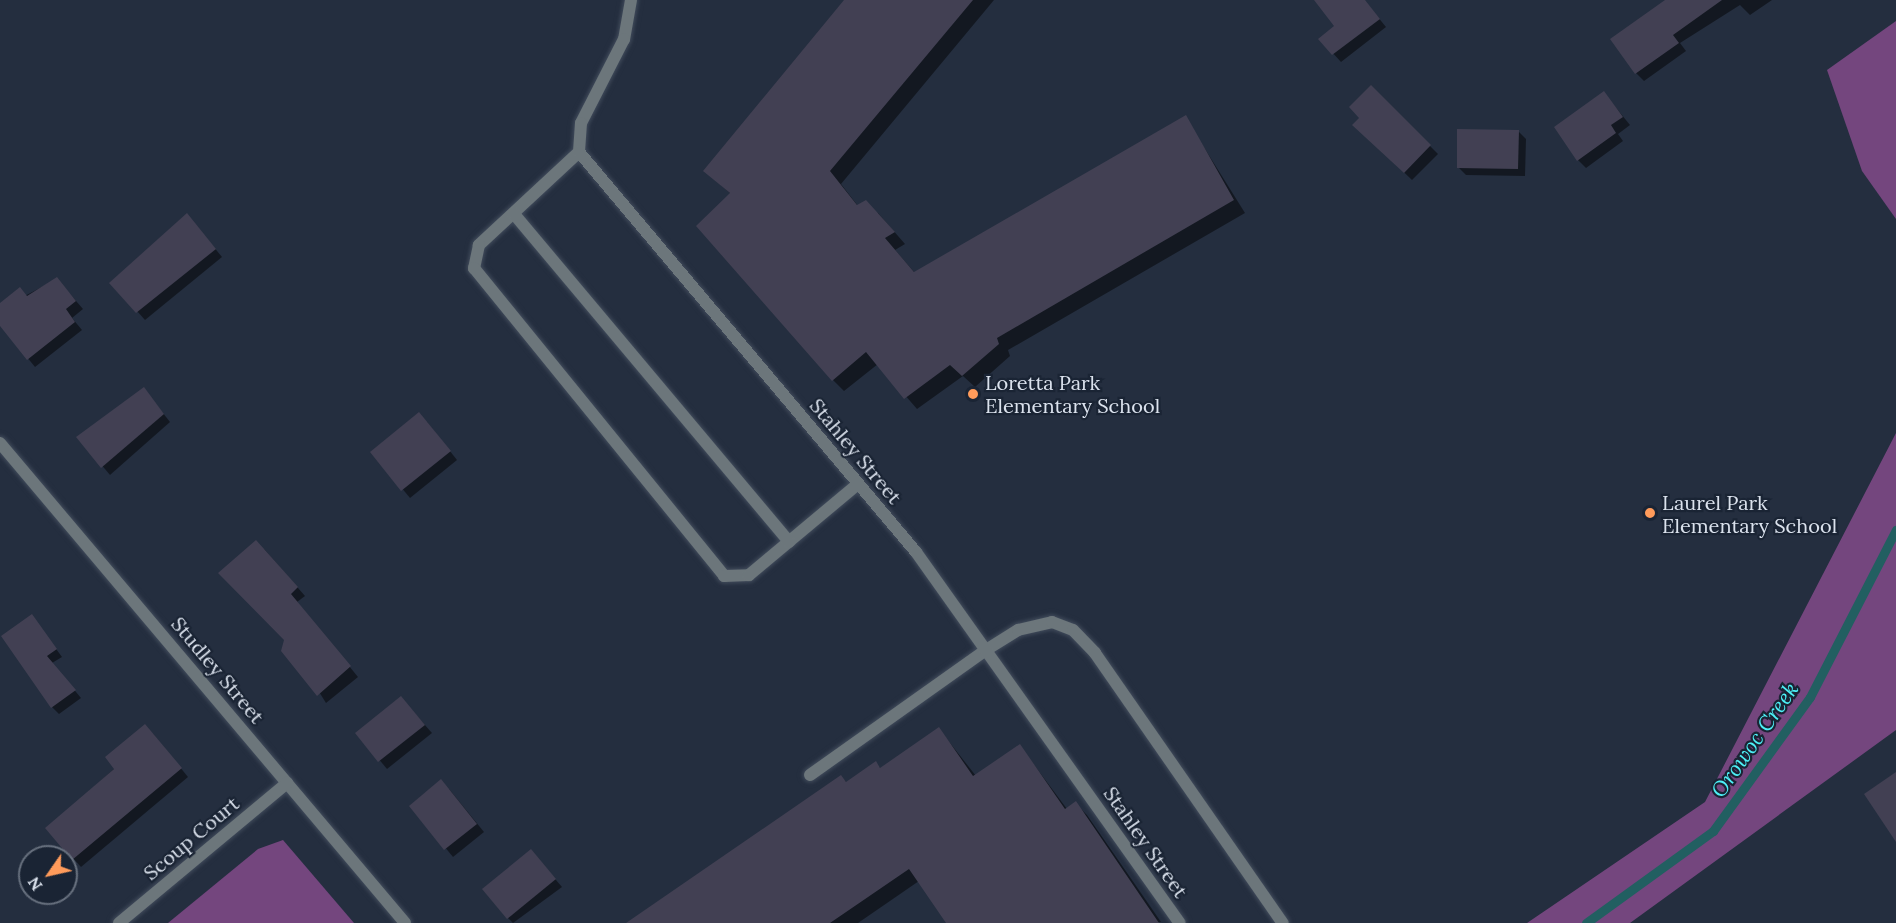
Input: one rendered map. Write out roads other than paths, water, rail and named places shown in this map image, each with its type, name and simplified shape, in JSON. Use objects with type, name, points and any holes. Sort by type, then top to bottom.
[{"type":"street","points":[[631,0],[624,39],[581,123],[579,152],[479,245],[474,268],[724,576],[749,575],[858,484]]},
{"type":"street","name":"Stahley Street","points":[[579,152],[916,552],[1180,923]]},
{"type":"street","points":[[513,214],[789,542]]},
{"type":"street","name":"Studley Street","points":[[0,443],[405,923]]},
{"type":"street","points":[[810,775],[986,650],[1018,630],[1052,622],[1073,630],[1095,653],[1283,923]]},
{"type":"street","name":"Scoup Court","points":[[119,923],[287,783]]},
{"type":"waterway","name":"Orowoc Creek","points":[[1586,923],[1713,831],[1810,697],[1896,530]]},
{"type":"place","name":"Loretta Park Elementary School","points":[[973,394]]},
{"type":"place","name":"Laurel Park Elementary School","points":[[1650,513]]}]
